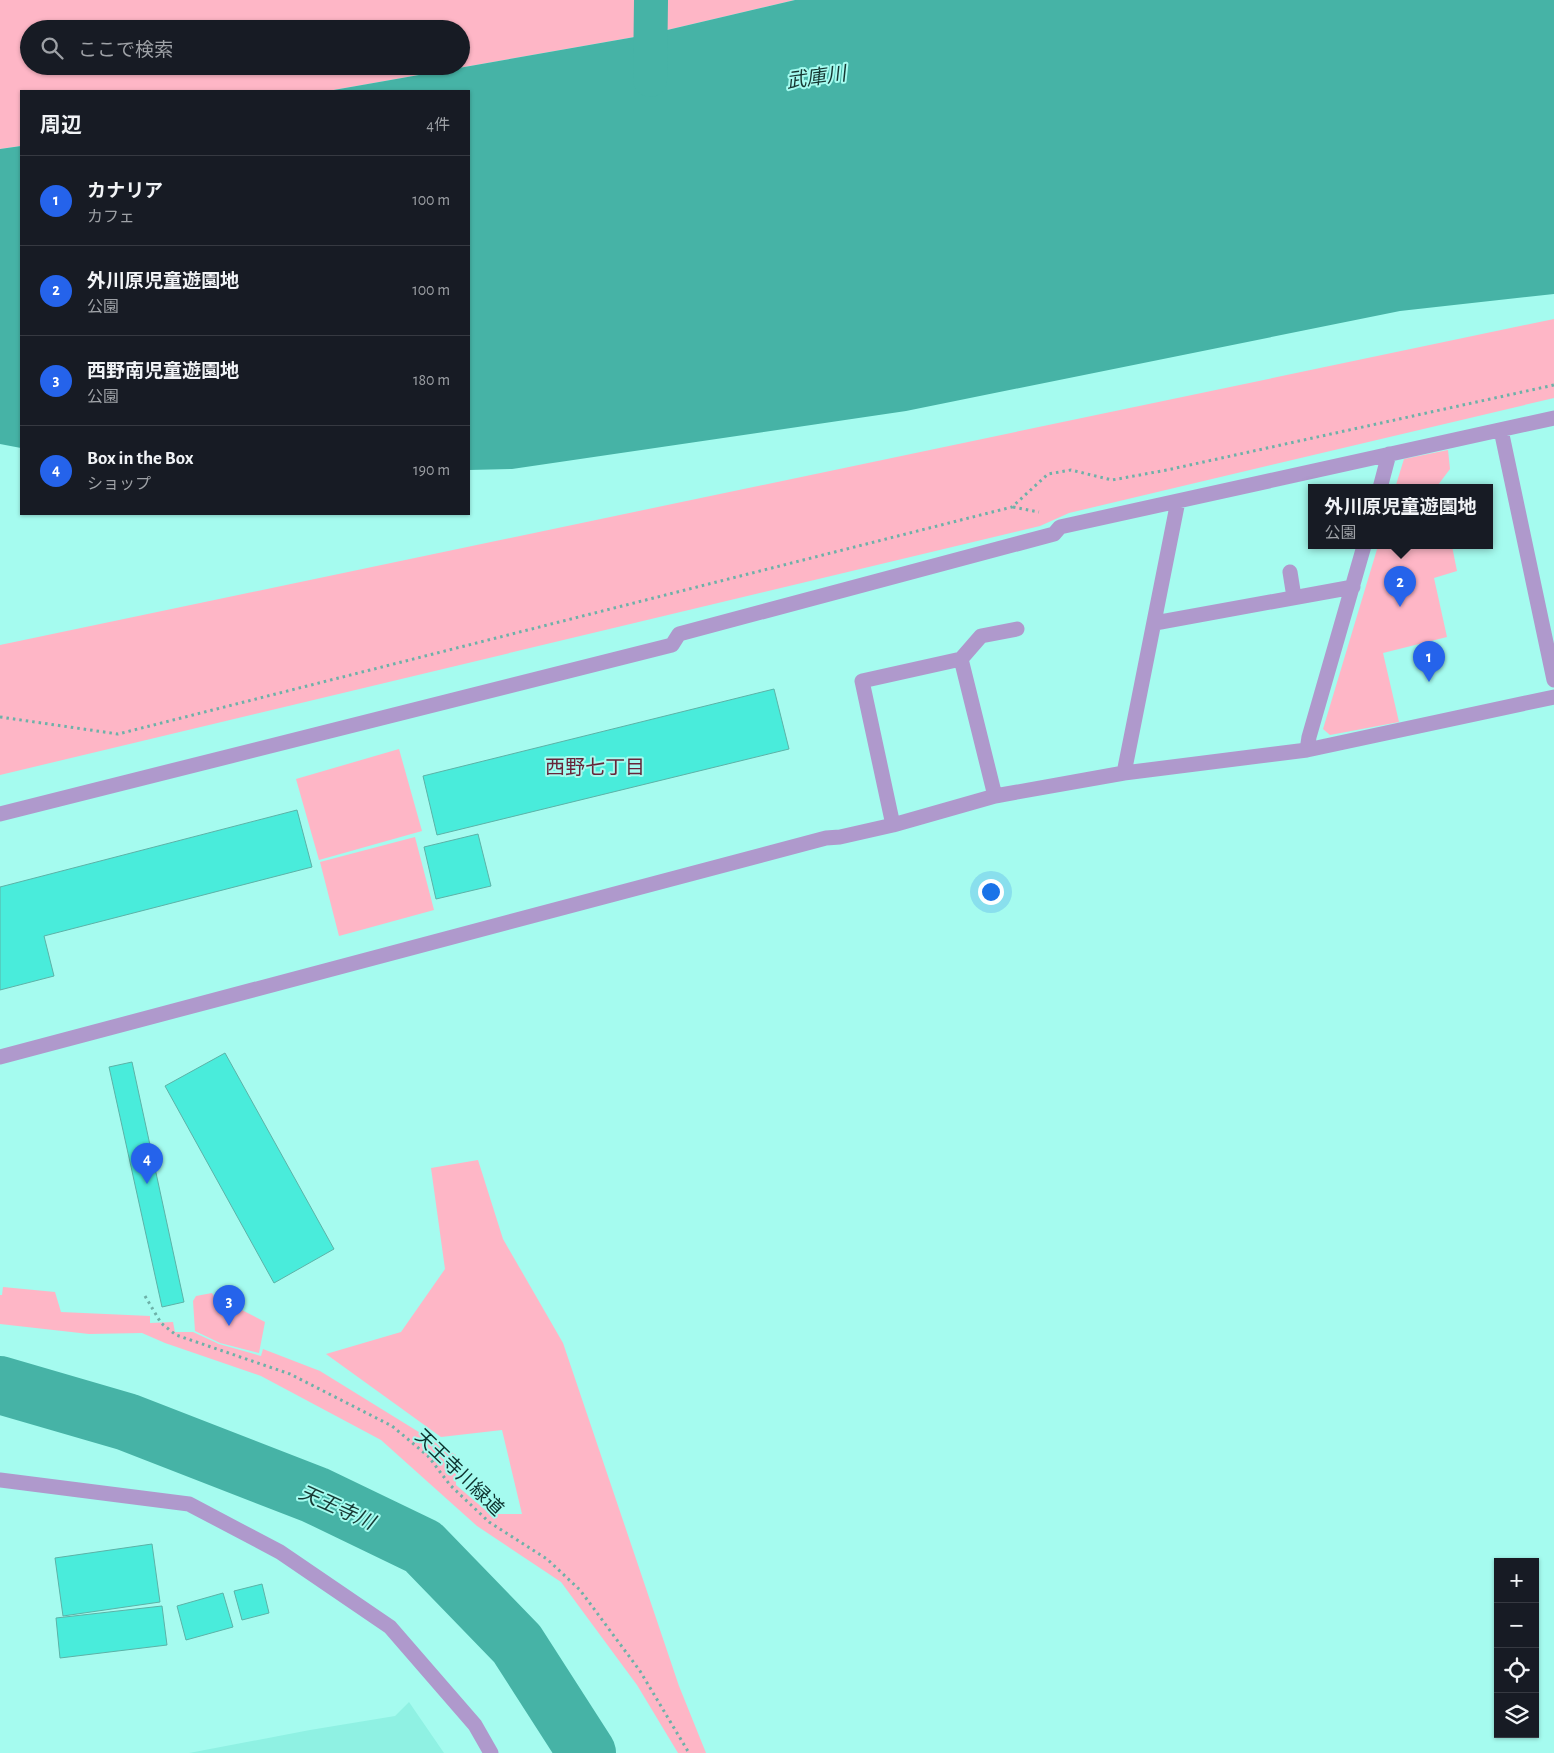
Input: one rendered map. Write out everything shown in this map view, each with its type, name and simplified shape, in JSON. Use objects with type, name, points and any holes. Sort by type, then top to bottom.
[{"type":"street","points":[[0,814],[672,645],[679,634],[1054,534],[1060,527],[1554,418]]},
{"type":"street","points":[[1501,430],[1554,680]]},
{"type":"street","points":[[1381,484],[1389,454]]},
{"type":"street","points":[[1124,773],[1178,501]]},
{"type":"street","points":[[1307,750],[1309,737],[1363,549]]},
{"type":"street","points":[[1290,572],[1294,597]]},
{"type":"street","points":[[1155,623],[1353,587]]},
{"type":"street","points":[[893,825],[862,681],[961,659],[982,636],[1017,629]]},
{"type":"street","points":[[961,659],[995,796]]},
{"type":"street","points":[[0,1057],[816,840],[840,837],[893,825],[995,796],[1124,773],[1307,750],[1554,697]]},
{"type":"street","points":[[0,1480],[189,1504],[280,1552],[390,1627],[475,1725],[491,1753]]},
{"type":"path","points":[[0,717],[118,734],[1012,507],[1048,474],[1071,470],[1112,480],[1158,472],[1554,385]]},
{"type":"path","name":"天王寺川緑道","points":[[145,1296],[161,1323],[176,1335],[290,1374],[392,1426],[428,1456],[450,1485],[489,1522],[547,1559],[580,1590],[640,1671],[689,1753]]},
{"type":"shaded area","points":[[0,0],[795,0],[646,35],[470,66],[470,20],[20,20],[20,75],[419,75],[334,90],[20,90],[20,146],[0,149]]},
{"type":"shaded area","points":[[1554,319],[1554,398],[1069,513],[1040,526],[0,775],[0,645]]},
{"type":"shaded area","points":[[1448,450],[1450,469],[1439,484],[1396,484],[1404,459]]},
{"type":"shaded area","points":[[1377,549],[1453,549],[1457,571],[1434,578],[1447,637],[1383,653],[1399,722],[1330,735],[1323,729]]},
{"type":"shaded area","points":[[399,749],[422,831],[319,860],[296,779]]},
{"type":"shaded area","points":[[415,837],[434,910],[339,936],[320,862]]},
{"type":"shaded area","points":[[478,1160],[503,1239],[563,1343],[679,1686],[706,1753],[678,1753],[637,1685],[561,1582],[477,1526],[381,1440],[261,1376],[165,1343],[142,1333],[89,1334],[0,1324],[0,1295],[2,1295],[3,1287],[55,1292],[61,1312],[150,1316],[150,1323],[173,1322],[175,1332],[193,1332],[219,1344],[261,1356],[263,1349],[320,1371],[456,1455],[456,1485],[490,1514],[522,1514],[502,1430],[441,1437],[326,1354],[401,1332],[445,1269],[431,1168]]},
{"type":"shaded area","points":[[212,1293],[220,1306],[238,1308],[265,1322],[259,1353],[220,1343],[195,1331],[193,1301],[196,1296]]},
{"type":"shaded area","points":[[409,1702],[444,1753],[189,1753],[395,1716]]},
{"type":"water","name":"武庫川","points":[[795,0],[1554,0],[1554,294],[1400,311],[906,411],[512,469],[470,470],[470,90],[334,90],[419,75],[470,75],[470,66],[646,35]]},
{"type":"water","points":[[20,146],[20,448],[0,444],[0,149]]},
{"type":"building","points":[[774,689],[789,749],[437,835],[423,776]]},
{"type":"building","points":[[297,810],[312,867],[44,936],[54,976],[0,990],[0,887]]},
{"type":"building","points":[[478,834],[491,886],[436,899],[424,847]]},
{"type":"building","points":[[225,1053],[334,1249],[274,1283],[165,1086]]},
{"type":"building","points":[[132,1062],[184,1302],[162,1307],[109,1067]]},
{"type":"building","points":[[152,1544],[160,1602],[63,1616],[55,1558]]},
{"type":"building","points":[[262,1584],[269,1613],[242,1620],[234,1591]]},
{"type":"building","points":[[223,1593],[233,1627],[186,1640],[177,1606]]},
{"type":"building","points":[[162,1606],[167,1645],[60,1658],[56,1618]]},
{"type":"waterway","points":[[650,80],[651,0]]},
{"type":"waterway","name":"天王寺川","points":[[0,1385],[127,1422],[315,1495],[423,1547],[517,1644],[587,1753]]},
{"type":"place","name":"外川原児童遊園地","points":[[1400,607]]},
{"type":"place","name":"カナリア","points":[[1429,682]]},
{"type":"place","name":"Box in the Box","points":[[147,1184]]},
{"type":"place","name":"西野南児童遊園地","points":[[229,1326]]},
{"type":"district","name":"西野七丁目","points":[[595,767]]}]
